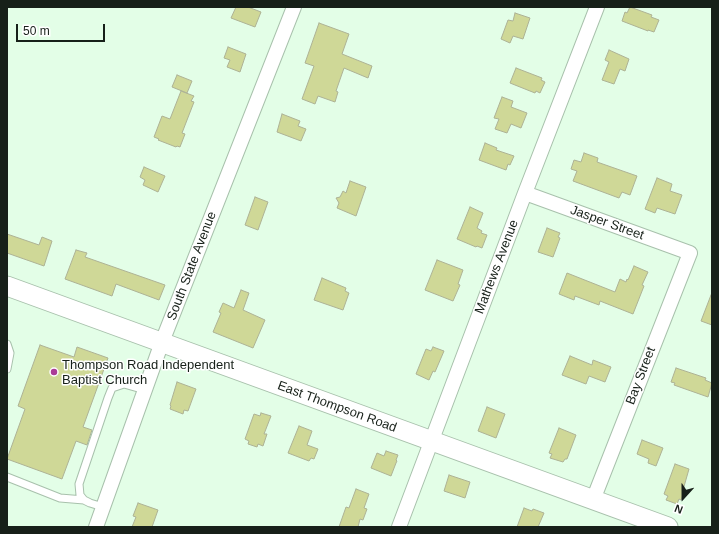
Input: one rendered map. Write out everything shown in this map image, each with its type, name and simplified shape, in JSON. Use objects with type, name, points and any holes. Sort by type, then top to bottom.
[{"type":"main road","name":"East Thompson Road","points":[[8,289],[162,342],[668,527]]},
{"type":"street","name":"South State Avenue","points":[[96,527],[162,342],[294,7]]},
{"type":"street","name":"Mathews Avenue","points":[[399,527],[597,7]]},
{"type":"street","name":"Jasper Street","points":[[525,193],[690,253]]},
{"type":"street","name":"Bay Street","points":[[593,500],[690,253]]},
{"type":"lane","points":[[7,344],[10,353],[7,369]]},
{"type":"lane","points":[[84,500],[80,495],[79,484],[112,388],[124,384],[145,390]]},
{"type":"lane","points":[[7,477],[60,498],[84,500],[104,507]]},
{"type":"building","points":[[236,7],[248,7],[261,12],[255,27],[231,18]]},
{"type":"building","points":[[630,7],[652,15],[651,17],[659,20],[654,32],[622,21],[625,12],[627,13]]},
{"type":"building","points":[[515,13],[530,18],[523,39],[513,36],[510,43],[501,39],[508,20],[513,21]]},
{"type":"building","points":[[319,23],[349,34],[342,54],[372,66],[368,78],[344,68],[336,91],[338,92],[335,102],[318,96],[315,104],[302,99],[314,66],[305,63]]},
{"type":"building","points":[[228,47],[246,54],[240,72],[227,67],[230,60],[224,58]]},
{"type":"building","points":[[609,50],[629,59],[625,71],[620,69],[614,84],[602,80],[609,62],[605,60]]},
{"type":"building","points":[[516,68],[542,78],[541,80],[545,82],[540,93],[536,91],[535,93],[510,83]]},
{"type":"building","points":[[177,75],[192,81],[187,93],[172,87]]},
{"type":"building","points":[[181,91],[194,96],[191,101],[194,102],[182,133],[185,134],[180,147],[176,147],[154,137],[162,116],[170,119]]},
{"type":"building","points":[[502,97],[513,101],[511,107],[527,113],[521,128],[511,124],[507,133],[495,129],[499,119],[494,118]]},
{"type":"building","points":[[282,114],[300,121],[298,126],[306,129],[301,141],[277,132]]},
{"type":"building","points":[[485,143],[497,148],[496,150],[514,156],[510,165],[508,164],[506,170],[479,160]]},
{"type":"building","points":[[584,153],[598,158],[597,162],[637,176],[630,195],[622,192],[619,198],[573,181],[577,171],[571,169],[574,160],[581,162]]},
{"type":"building","points":[[144,167],[165,176],[158,192],[143,185],[145,180],[140,177]]},
{"type":"building","points":[[657,178],[672,184],[670,191],[682,195],[675,214],[657,208],[655,213],[645,209]]},
{"type":"building","points":[[350,181],[366,187],[356,216],[337,208],[339,203],[336,198],[340,197],[343,191],[346,193]]},
{"type":"building","points":[[255,197],[268,202],[258,230],[245,225]]},
{"type":"building","points":[[470,207],[483,213],[477,228],[482,231],[481,233],[487,235],[482,248],[457,239]]},
{"type":"building","points":[[547,228],[560,233],[558,237],[560,238],[553,257],[538,252]]},
{"type":"building","points":[[7,234],[39,245],[42,237],[52,241],[44,266],[7,253]]},
{"type":"building","points":[[76,250],[87,253],[85,257],[165,285],[159,300],[116,284],[112,296],[65,279]]},
{"type":"building","points":[[437,260],[463,270],[458,284],[460,285],[453,301],[425,290]]},
{"type":"building","points":[[634,266],[648,272],[642,285],[644,286],[633,314],[600,301],[599,305],[575,296],[574,300],[559,294],[567,273],[615,292],[620,279],[626,282]]},
{"type":"building","points":[[322,278],[346,288],[345,291],[349,293],[343,310],[314,300]]},
{"type":"building","points":[[241,290],[249,293],[243,310],[265,320],[253,348],[213,332],[221,313],[219,312],[223,303],[234,308]]},
{"type":"building","points":[[712,295],[712,325],[701,321]]},
{"type":"building","points":[[40,345],[74,357],[77,347],[108,358],[83,427],[92,430],[87,445],[76,441],[62,479],[7,459],[25,409],[18,406]]},
{"type":"building","points":[[433,347],[444,351],[435,372],[433,371],[429,380],[416,374],[426,349],[431,351]]},
{"type":"building","points":[[570,356],[592,365],[593,360],[611,367],[605,382],[589,376],[586,384],[562,375]]},
{"type":"building","points":[[676,368],[706,378],[705,380],[712,383],[708,397],[674,385],[675,383],[671,382]]},
{"type":"building","points":[[177,382],[196,389],[188,411],[184,410],[183,414],[170,409]]},
{"type":"building","points":[[487,407],[505,414],[496,438],[478,431]]},
{"type":"building","points":[[261,413],[271,416],[264,434],[267,434],[263,446],[258,444],[257,447],[248,444],[249,441],[245,439],[254,414],[260,416]]},
{"type":"building","points":[[299,426],[312,431],[307,445],[318,449],[314,459],[311,458],[309,461],[288,453]]},
{"type":"building","points":[[559,428],[576,435],[567,459],[563,462],[550,458],[552,454],[549,453]]},
{"type":"building","points":[[642,440],[663,448],[656,466],[648,463],[649,459],[637,454]]},
{"type":"building","points":[[386,451],[398,455],[391,476],[371,468],[377,453],[384,456]]},
{"type":"building","points":[[675,464],[689,469],[683,490],[685,490],[681,500],[679,499],[677,504],[666,500],[668,496],[664,494]]},
{"type":"building","points":[[449,475],[470,482],[465,498],[444,491]]},
{"type":"building","points":[[356,489],[369,494],[364,508],[367,509],[363,520],[360,519],[358,527],[339,527],[346,507],[349,508]]},
{"type":"building","points":[[138,503],[158,510],[152,527],[132,527],[136,517],[133,516]]},
{"type":"building","points":[[524,508],[532,511],[533,509],[544,513],[538,527],[517,527]]},
{"type":"place","name":"Thompson Road Independent Baptist Church","points":[[54,372]]}]
